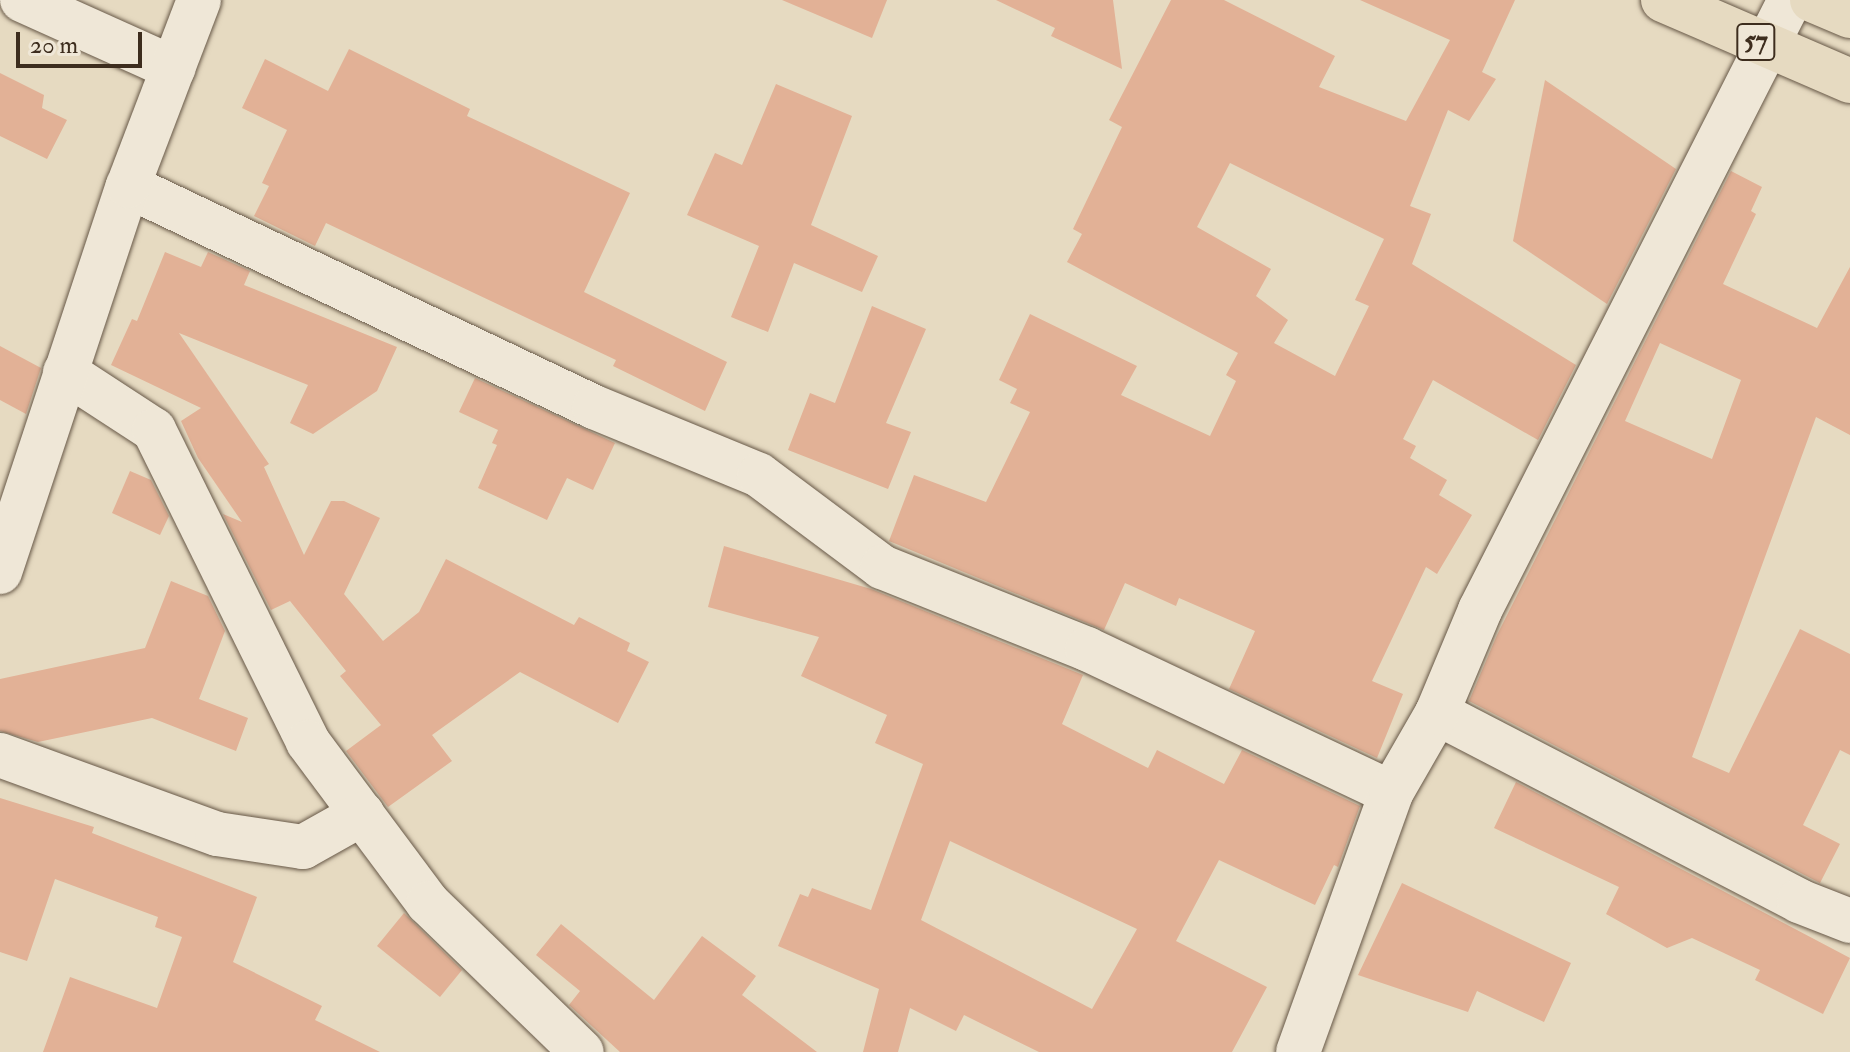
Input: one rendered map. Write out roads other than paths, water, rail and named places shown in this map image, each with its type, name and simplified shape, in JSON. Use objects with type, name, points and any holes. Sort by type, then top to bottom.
[{"type":"highway","name":"57","points":[[1663,0],[1850,81]]},
{"type":"highway","points":[[1812,0],[1850,16]]},
{"type":"street","points":[[22,0],[173,68]]},
{"type":"street","points":[[0,572],[128,186],[199,0]]},
{"type":"street","points":[[1298,1052],[1391,793],[1437,713],[1480,610],[1763,45],[1790,0]]},
{"type":"street","points":[[128,186],[594,407],[759,475],[882,567],[1087,649],[1391,793]]},
{"type":"street","points":[[65,372],[154,430],[308,742],[428,903],[582,1052]]},
{"type":"street","points":[[1437,713],[1799,901],[1850,921]]},
{"type":"street","points":[[0,755],[217,834],[303,847],[362,814]]}]
